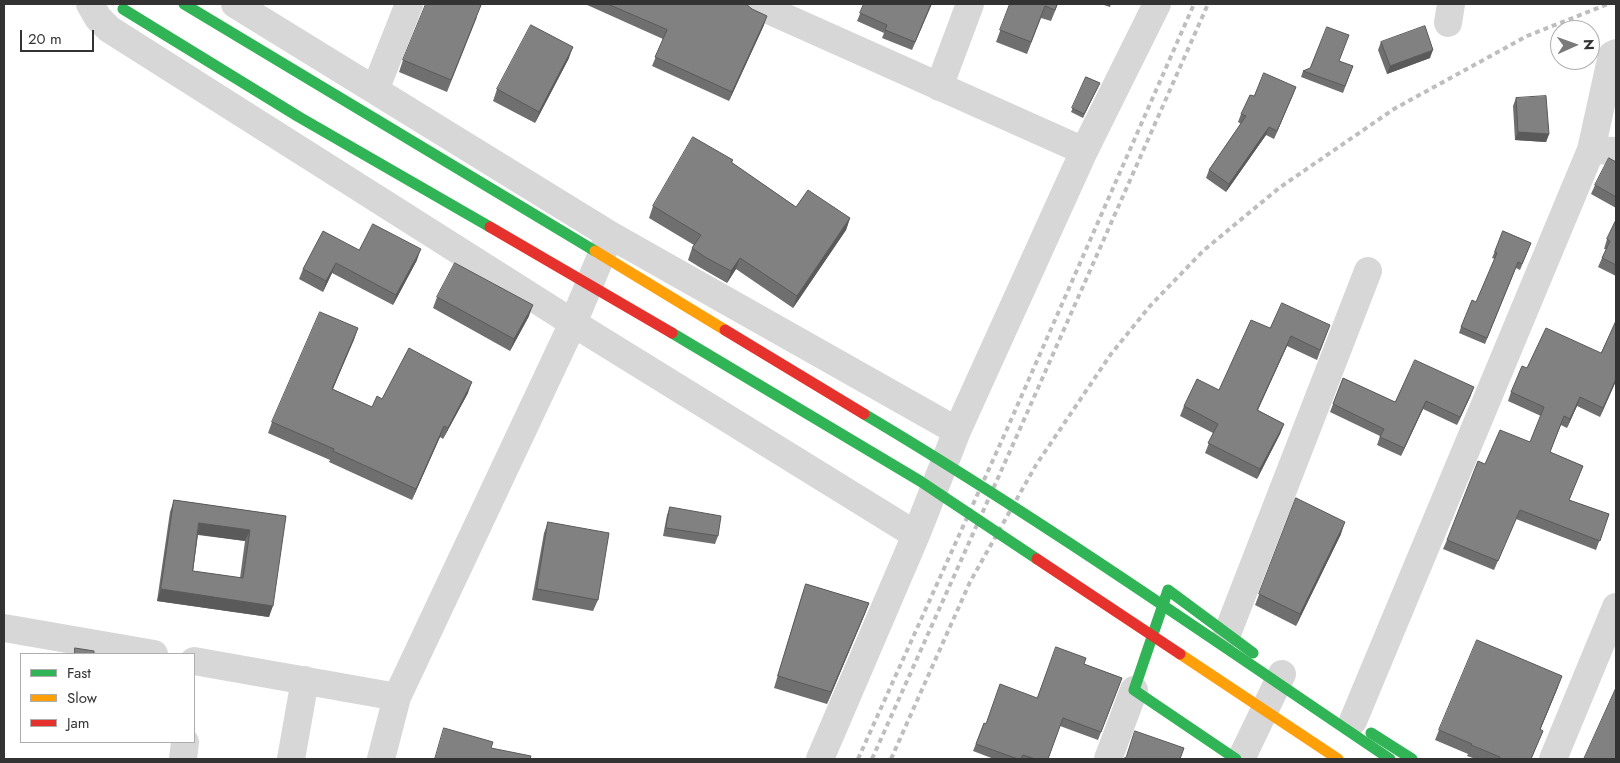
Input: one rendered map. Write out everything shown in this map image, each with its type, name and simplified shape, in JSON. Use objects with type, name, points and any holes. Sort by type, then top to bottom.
[{"type":"main road","points":[[184,4],[549,223],[749,346],[917,445],[1080,551],[1390,759]]},
{"type":"main road","points":[[118,6],[299,117],[654,322],[920,481],[1338,759]]},
{"type":"main road","points":[[1236,759],[1134,690],[1168,590],[1282,674],[1412,759]]},
{"type":"street","points":[[90,4],[98,18],[109,29],[573,323],[916,535]]},
{"type":"street","points":[[235,4],[610,235],[957,431]]},
{"type":"street","points":[[375,90],[409,4]]},
{"type":"street","points":[[755,4],[1084,151]]},
{"type":"street","points":[[939,87],[970,4]]},
{"type":"street","points":[[820,759],[916,535],[957,431],[1084,151],[1157,4]]},
{"type":"street","points":[[1353,721],[1604,151],[1612,55],[1616,53]]},
{"type":"street","points":[[381,759],[397,697],[573,323],[610,235]]},
{"type":"street","points":[[1227,634],[1368,271]]},
{"type":"street","points":[[1553,759],[1616,608]]},
{"type":"street","points":[[4,628],[148,653]]},
{"type":"street","points":[[195,667],[305,680],[397,697]]},
{"type":"street","points":[[1241,759],[1282,674]]},
{"type":"street","points":[[291,759],[305,680]]},
{"type":"street","points":[[1108,759],[1134,690]]},
{"type":"street","points":[[183,759],[186,743]]},
{"type":"building","points":[[426,4],[481,5],[451,80],[403,60]]},
{"type":"building","points":[[608,4],[746,4],[767,16],[732,92],[655,57],[667,30]]},
{"type":"building","points":[[864,4],[931,4],[915,42],[885,30],[887,25],[860,13]]},
{"type":"building","points":[[1010,4],[1057,4],[1055,10],[1045,6],[1031,42],[1000,30]]},
{"type":"building","points":[[531,25],[573,47],[539,112],[497,89]]},
{"type":"building","points":[[1425,26],[1433,50],[1390,66],[1381,42]]},
{"type":"building","points":[[1327,27],[1349,35],[1339,61],[1353,66],[1345,86],[1303,71],[1310,68]]},
{"type":"building","points":[[1264,73],[1296,87],[1277,131],[1269,127],[1229,184],[1209,170],[1246,116],[1241,114],[1250,95],[1254,96]]},
{"type":"building","points":[[1086,77],[1100,83],[1084,114],[1072,108]]},
{"type":"building","points":[[1546,96],[1549,134],[1518,132],[1516,98]]},
{"type":"building","points":[[693,137],[733,160],[731,162],[796,207],[808,190],[850,218],[797,296],[740,258],[731,271],[705,257],[692,248],[701,235],[653,206]]},
{"type":"building","points":[[1609,158],[1616,162],[1616,197],[1595,185]]},
{"type":"building","points":[[1616,220],[1616,265],[1602,258],[1610,241],[1607,239]]},
{"type":"building","points":[[373,224],[421,249],[396,295],[336,263],[326,281],[303,269],[323,231],[359,250]]},
{"type":"building","points":[[1503,231],[1531,243],[1522,264],[1518,262],[1487,338],[1461,327],[1472,300],[1476,302],[1497,253],[1495,252]]},
{"type":"building","points":[[455,263],[533,305],[514,339],[437,297]]},
{"type":"building","points":[[1282,303],[1330,325],[1320,350],[1291,336],[1257,410],[1284,424],[1260,469],[1208,443],[1218,424],[1184,406],[1197,379],[1219,390],[1251,320],[1270,328]]},
{"type":"building","points":[[320,312],[358,328],[332,389],[372,407],[377,396],[382,399],[409,348],[472,382],[448,428],[444,426],[416,489],[333,451],[334,449],[272,422]]},
{"type":"building","points":[[1616,321],[1616,379],[1603,408],[1580,397],[1570,419],[1564,416],[1550,452],[1583,466],[1569,500],[1609,514],[1600,541],[1520,510],[1498,561],[1447,540],[1478,461],[1485,464],[1500,430],[1530,442],[1544,407],[1511,392],[1522,366],[1527,368],[1546,328],[1601,353]]},
{"type":"building","points":[[1415,360],[1474,387],[1460,417],[1426,401],[1404,448],[1380,437],[1384,429],[1333,404],[1343,378],[1395,402]]},
{"type":"building","points":[[1296,498],[1345,522],[1300,614],[1259,594]]},
{"type":"building","points":[[174,500],[286,516],[273,606],[161,589]],"holes":[[[199,523],[250,530],[243,578],[193,571]]]},
{"type":"building","points":[[670,507],[721,516],[718,536],[666,528]]},
{"type":"building","points":[[548,522],[609,533],[598,600],[537,589]]},
{"type":"building","points":[[806,584],[869,603],[831,692],[778,676]]},
{"type":"building","points":[[1477,640],[1562,676],[1540,729],[1543,731],[1531,759],[1499,759],[1500,757],[1439,730]]},
{"type":"building","points":[[1056,647],[1086,658],[1084,664],[1122,678],[1101,732],[1063,718],[1048,759],[1035,759],[1023,755],[1021,759],[1018,759],[976,744],[984,723],[986,724],[1000,684],[1037,698]]},
{"type":"building","points":[[75,648],[94,651],[94,653],[75,653]]},
{"type":"building","points":[[1616,688],[1616,759],[1584,759]]},
{"type":"building","points":[[444,728],[493,742],[491,748],[531,756],[530,759],[435,759]]},
{"type":"building","points":[[1135,731],[1184,748],[1180,759],[1123,759],[1126,757]]},
{"type":"railway","points":[[858,759],[1007,429],[1194,4]]},
{"type":"railway","points":[[872,759],[1208,4]]},
{"type":"railway","points":[[891,759],[970,582],[1036,465],[1111,354],[1150,306],[1203,251],[1279,188],[1394,109],[1527,36],[1608,4]]},
{"type":"traffic: fast","points":[[184,4],[595,251]]},
{"type":"traffic: fast","points":[[123,9],[299,117],[490,227]]},
{"type":"traffic: fast","points":[[672,333],[920,481],[1037,559]]},
{"type":"traffic: fast","points":[[864,414],[1064,539],[1390,759]]},
{"type":"traffic: fast","points":[[1236,759],[1134,690],[1168,590],[1253,653]]},
{"type":"traffic: fast","points":[[1371,733],[1412,759]]},
{"type":"traffic: slow","points":[[595,251],[725,330]]},
{"type":"traffic: slow","points":[[1180,654],[1338,759]]},
{"type":"traffic: jam","points":[[490,227],[672,333]]},
{"type":"traffic: jam","points":[[725,330],[864,414]]},
{"type":"traffic: jam","points":[[1037,559],[1180,654]]}]
